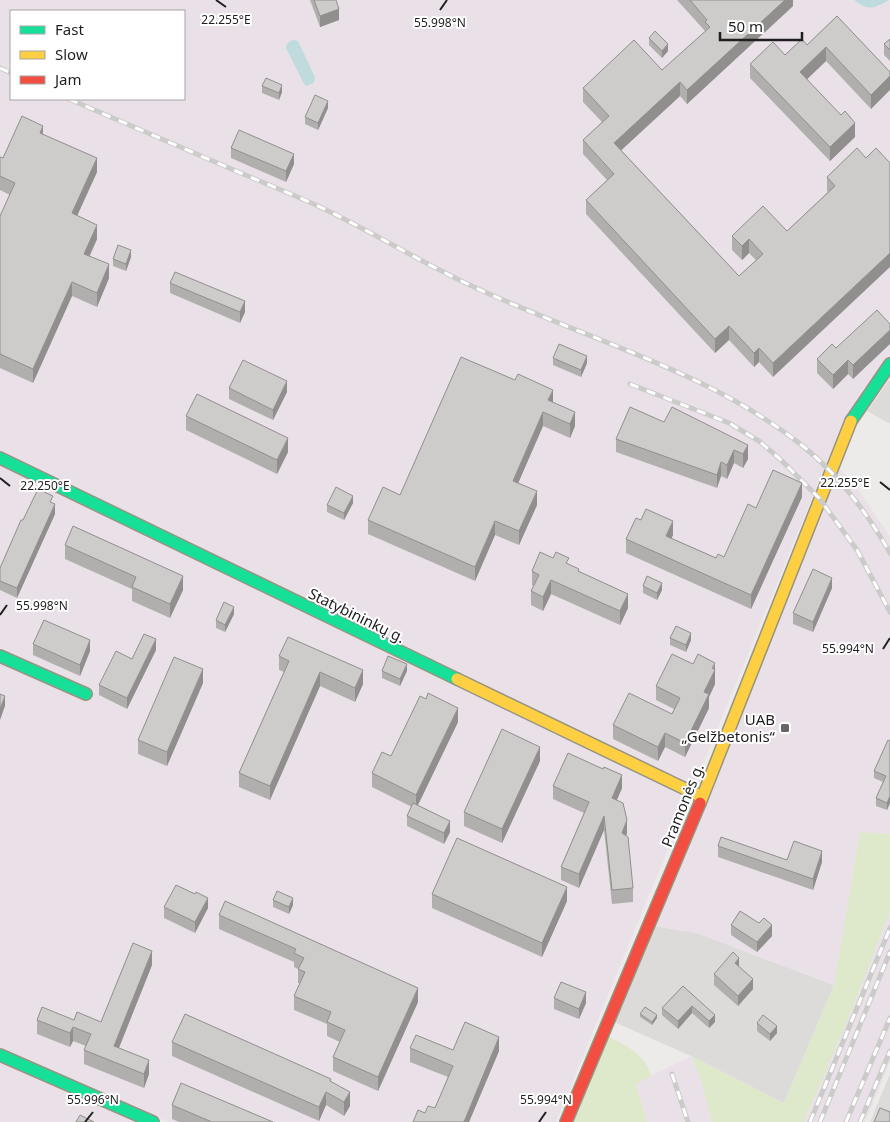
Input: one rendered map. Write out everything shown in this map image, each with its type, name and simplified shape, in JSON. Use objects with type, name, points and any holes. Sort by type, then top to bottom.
[{"type":"street","name":"Pramonės g.","points":[[566,1122],[702,797],[847,429],[855,414],[890,364]]},
{"type":"street","name":"Statybininkų g.","points":[[0,458],[255,583],[702,797]]},
{"type":"street","points":[[0,656],[86,694]]},
{"type":"street","points":[[0,1055],[153,1122]]},
{"type":"shaded area","points":[[0,0],[854,0],[860,5],[878,7],[890,0],[890,356],[861,392],[833,447],[556,1122],[168,1122],[0,1049]]},
{"type":"shaded area","points":[[890,379],[890,423],[888,423],[867,411]]},
{"type":"shaded area","points":[[838,467],[856,486],[890,536],[890,834],[860,832],[834,985],[697,933],[654,926]]},
{"type":"shaded area","points":[[890,912],[890,1063],[865,1122],[804,1122],[850,1014]]},
{"type":"shaded area","points":[[654,926],[697,933],[834,985],[784,1103],[691,1056],[614,1022]]},
{"type":"shaded area","points":[[691,1056],[700,1077],[712,1122],[647,1122],[636,1083]]},
{"type":"shaded area","points":[[0,1062],[137,1122],[0,1122]]},
{"type":"shaded area","points":[[890,1074],[890,1122],[870,1122]]},
{"type":"green space","points":[[860,832],[890,834],[890,912],[850,1014],[804,1122],[712,1122],[700,1077],[691,1056],[784,1103],[834,985]]},
{"type":"green space","points":[[608,1036],[640,1056],[649,1069],[651,1076],[636,1084],[647,1122],[571,1122]]},
{"type":"water","points":[[854,0],[889,0],[871,8],[863,6]]},
{"type":"water","points":[[298,41],[315,77],[314,83],[306,86],[286,48],[288,42]]},
{"type":"building","points":[[314,0],[336,0],[339,9],[320,16]]},
{"type":"building","points":[[690,0],[785,0],[687,90],[680,82],[614,143],[739,276],[763,254],[749,239],[742,246],[732,236],[763,206],[787,231],[835,186],[827,177],[857,148],[866,158],[876,148],[890,163],[890,253],[773,363],[759,348],[754,353],[729,326],[715,339],[586,200],[614,174],[583,140],[609,116],[583,88],[634,40],[662,70],[710,27],[705,22],[707,20]]},
{"type":"building","points":[[837,16],[890,72],[890,76],[871,95],[826,47],[800,72],[841,115],[845,111],[855,123],[830,147],[750,64],[773,42],[785,55],[802,39],[807,45]]},
{"type":"building","points":[[655,31],[668,44],[662,51],[649,38]]},
{"type":"building","points":[[890,39],[890,50],[884,44]]},
{"type":"building","points":[[266,78],[282,85],[279,93],[262,86]]},
{"type":"building","points":[[315,95],[328,101],[318,123],[305,117]]},
{"type":"building","points":[[22,116],[43,126],[40,133],[97,158],[72,213],[97,225],[84,254],[109,264],[97,293],[72,282],[33,369],[0,354],[0,216],[15,183],[0,176],[0,157],[3,158]]},
{"type":"building","points":[[239,130],[294,154],[286,171],[231,148]]},
{"type":"building","points":[[118,245],[131,250],[126,264],[113,259]]},
{"type":"building","points":[[175,272],[245,301],[240,312],[170,283]]},
{"type":"building","points":[[877,310],[890,324],[890,330],[853,365],[848,360],[833,375],[817,359],[832,344],[836,348]]},
{"type":"building","points":[[559,344],[587,356],[581,370],[553,358]]},
{"type":"building","points":[[461,357],[515,380],[518,374],[553,390],[548,400],[575,412],[570,424],[543,412],[513,481],[537,491],[519,531],[495,521],[475,567],[368,520],[383,487],[400,495]]},
{"type":"building","points":[[243,360],[287,381],[273,410],[229,388]]},
{"type":"building","points":[[197,394],[288,438],[277,460],[186,416]]},
{"type":"building","points":[[630,407],[664,422],[672,407],[748,445],[743,454],[734,450],[727,465],[721,462],[717,475],[616,439]]},
{"type":"building","points":[[773,470],[802,483],[751,595],[626,539],[636,518],[641,520],[646,509],[673,521],[666,536],[716,558],[718,554],[724,557],[748,504],[756,508]]},
{"type":"building","points":[[336,487],[353,496],[344,513],[327,505]]},
{"type":"building","points":[[38,489],[53,496],[50,502],[55,504],[17,588],[0,581],[0,568],[21,520],[23,520]]},
{"type":"building","points":[[73,526],[183,576],[170,604],[132,587],[136,577],[65,545]]},
{"type":"building","points":[[540,552],[553,558],[556,552],[569,558],[566,563],[579,569],[578,571],[628,594],[620,611],[551,580],[543,597],[531,591],[539,575],[532,571]]},
{"type":"building","points":[[813,569],[832,578],[813,622],[793,613]]},
{"type":"building","points":[[647,576],[662,583],[657,593],[643,586]]},
{"type":"building","points":[[224,602],[234,607],[225,625],[216,620]]},
{"type":"building","points":[[44,620],[90,640],[80,665],[33,644]]},
{"type":"building","points":[[676,626],[691,633],[686,645],[670,638]]},
{"type":"building","points":[[144,634],[156,639],[127,698],[99,685],[116,651],[132,659]]},
{"type":"building","points":[[288,637],[363,670],[355,688],[320,672],[270,786],[239,773],[289,661],[279,656]]},
{"type":"building","points":[[672,654],[693,664],[698,654],[715,663],[712,668],[715,670],[704,692],[709,694],[685,743],[665,733],[658,747],[613,725],[629,693],[672,714],[680,698],[656,686]]},
{"type":"building","points":[[388,656],[407,664],[400,679],[382,671]]},
{"type":"building","points":[[174,657],[203,669],[167,752],[138,740]]},
{"type":"building","points":[[428,693],[458,708],[416,795],[372,773],[382,752],[391,756],[420,696],[426,699]]},
{"type":"building","points":[[0,694],[5,696],[0,709]]},
{"type":"building","points":[[502,729],[540,747],[502,829],[464,812]]},
{"type":"building","points":[[888,740],[890,741],[890,796],[887,803],[876,798],[886,776],[874,771]]},
{"type":"building","points":[[568,753],[603,769],[604,767],[622,775],[612,798],[623,803],[627,820],[622,833],[628,837],[633,888],[612,890],[604,816],[579,874],[561,867],[589,802],[553,786]]},
{"type":"building","points":[[413,803],[450,821],[444,833],[407,816]]},
{"type":"building","points":[[721,837],[787,860],[794,841],[822,851],[813,879],[718,846]]},
{"type":"building","points":[[457,838],[567,887],[542,943],[432,894]]},
{"type":"building","points":[[176,885],[208,898],[195,922],[164,907]]},
{"type":"building","points":[[277,891],[293,898],[289,907],[273,900]]},
{"type":"building","points":[[225,901],[418,988],[378,1077],[333,1057],[345,1030],[327,1022],[331,1012],[294,996],[305,972],[298,969],[304,958],[294,953],[296,949],[219,915]]},
{"type":"building","points":[[740,911],[759,923],[764,918],[772,925],[757,942],[731,925]]},
{"type":"building","points":[[133,943],[152,951],[114,1046],[149,1060],[144,1074],[84,1050],[91,1034],[73,1027],[70,1033],[37,1020],[42,1007],[74,1020],[77,1012],[101,1022]]},
{"type":"building","points":[[733,952],[739,958],[735,963],[753,979],[738,996],[714,974]]},
{"type":"building","points":[[561,982],[586,992],[579,1009],[554,998]]},
{"type":"building","points":[[683,986],[715,1015],[709,1021],[692,1006],[678,1021],[662,1008]]},
{"type":"building","points":[[645,1007],[657,1015],[652,1022],[640,1014]]},
{"type":"building","points":[[185,1014],[331,1079],[330,1081],[350,1092],[344,1102],[326,1092],[319,1107],[172,1042]]},
{"type":"building","points":[[763,1015],[777,1026],[770,1034],[757,1023]]},
{"type":"building","points":[[465,1022],[499,1037],[464,1122],[413,1122],[418,1110],[425,1113],[428,1106],[435,1108],[453,1066],[410,1048],[416,1035],[453,1050]]},
{"type":"building","points":[[181,1083],[273,1122],[212,1122],[172,1105]]},
{"type":"building","points":[[880,1108],[890,1112],[890,1122],[874,1122]]},
{"type":"building","points":[[80,1115],[94,1122],[76,1122]]},
{"type":"railway","points":[[0,68],[10,73]]},
{"type":"railway","points":[[71,100],[310,202],[472,286],[682,374],[723,394],[762,417],[813,454],[861,508],[890,553]]},
{"type":"railway","points":[[630,384],[729,423],[759,441],[780,459],[819,498],[857,550],[890,612]]},
{"type":"railway","points":[[810,1122],[890,928]]},
{"type":"railway","points":[[820,1122],[890,952]]},
{"type":"railway","points":[[846,1122],[890,1018]]},
{"type":"railway","points":[[860,1122],[890,1051]]},
{"type":"railway","points":[[672,1074],[688,1122]]},
{"type":"traffic: fast","points":[[851,421],[890,364]]},
{"type":"traffic: fast","points":[[0,458],[457,679]]},
{"type":"traffic: fast","points":[[0,656],[86,694]]},
{"type":"traffic: fast","points":[[0,1055],[153,1122]]},
{"type":"traffic: slow","points":[[700,803],[851,421]]},
{"type":"traffic: slow","points":[[457,679],[702,797]]},
{"type":"traffic: jam","points":[[566,1122],[700,803]]},
{"type":"place","name":"UAB „Gelžbetonis“","points":[[785,728]]}]
